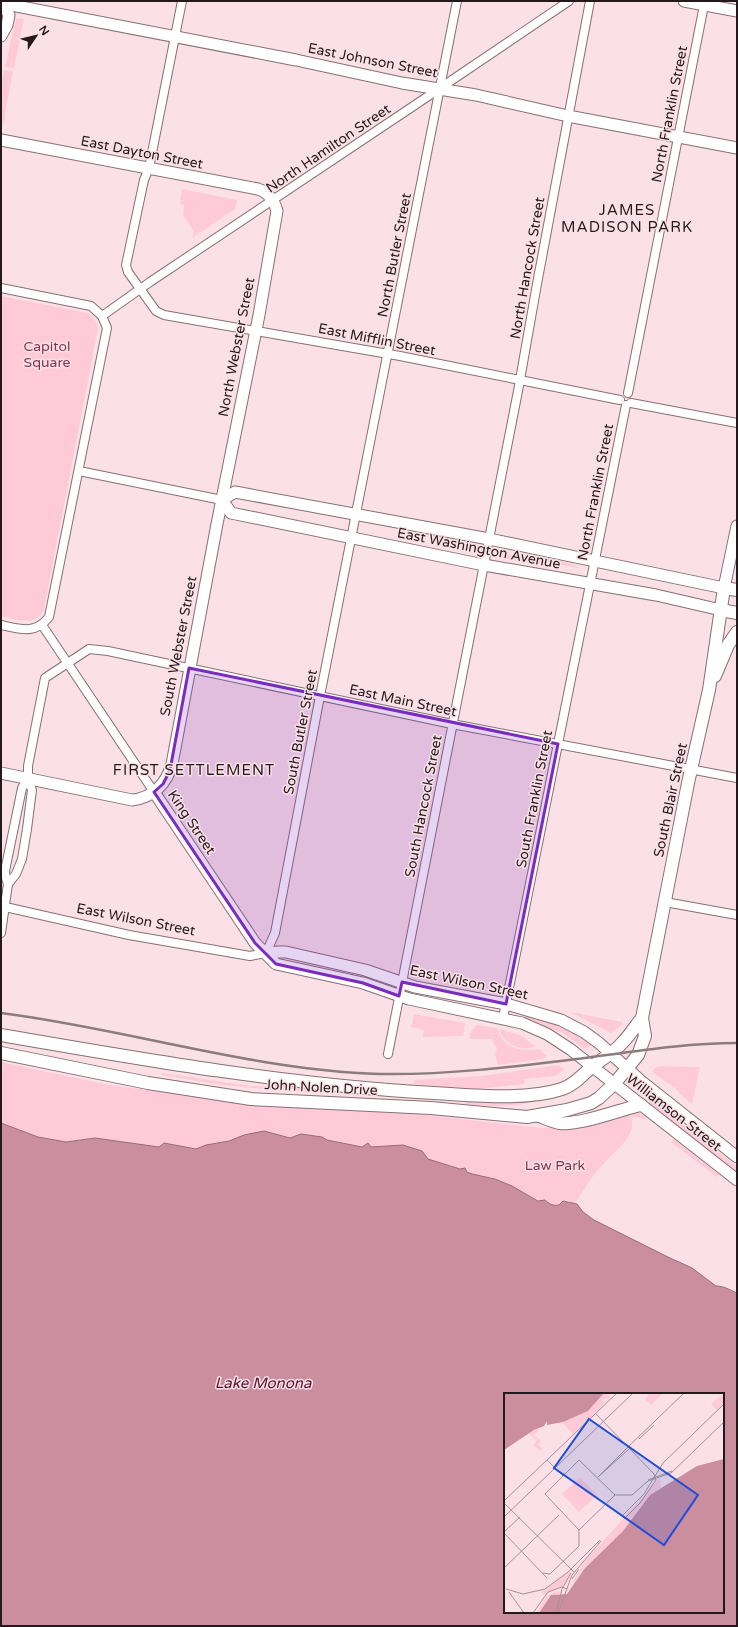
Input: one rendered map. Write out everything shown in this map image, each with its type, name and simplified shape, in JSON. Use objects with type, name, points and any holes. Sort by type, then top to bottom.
[{"type":"main road","name":"East Washington Avenue","points":[[724,588],[737,590]]},
{"type":"main road","name":"South Blair Street","points":[[628,1069],[638,1055],[644,1039],[645,1031],[642,1018],[691,769],[709,690],[724,588]]},
{"type":"main road","name":"East Washington Avenue","points":[[721,610],[737,613]]},
{"type":"main road","points":[[709,690],[728,645],[737,632]]},
{"type":"main road","name":"South Blair Street","points":[[610,1054],[624,1041],[642,1018]]},
{"type":"main road","name":"John Nolen Drive","points":[[1,1035],[272,1079],[415,1092],[492,1095],[539,1094],[557,1091],[570,1086],[610,1054]]},
{"type":"main road","name":"John Nolen Drive","points":[[1,1053],[148,1083],[251,1098],[431,1108],[506,1116],[538,1116],[563,1111],[593,1102],[615,1083],[628,1069]]},
{"type":"main road","points":[[538,1116],[557,1123],[569,1123],[596,1118],[641,1105]]},
{"type":"street","name":"East Mifflin Street","points":[[182,1],[149,168],[144,180],[126,265],[127,270],[156,311],[164,315],[388,354],[737,423]]},
{"type":"street","name":"North Butler Street","points":[[356,514],[457,1]]},
{"type":"street","name":"North Hamilton Street","points":[[102,316],[568,1]]},
{"type":"street","name":"North Hancock Street","points":[[489,539],[590,1]]},
{"type":"street","points":[[684,1],[737,11]]},
{"type":"street","name":"East Johnson Street","points":[[2,3],[402,83],[441,88],[568,116],[737,148]]},
{"type":"street","points":[[1,36],[7,25],[9,15],[2,3]]},
{"type":"street","name":"North Franklin Street","points":[[590,584],[626,402],[622,395],[628,393],[704,5]]},
{"type":"street","name":"East Dayton Street","points":[[1,140],[258,189],[268,194],[273,200]]},
{"type":"street","name":"North Webster Street","points":[[222,500],[277,217],[277,211],[273,200]]},
{"type":"street","points":[[1,288],[91,306],[102,316],[107,328],[51,614],[42,625],[28,630],[1,625]]},
{"type":"street","points":[[79,471],[222,500]]},
{"type":"street","name":"East Washington Avenue","points":[[721,610],[656,595],[484,565],[230,513],[222,500],[235,492],[489,539],[724,588]]},
{"type":"street","name":"South Webster Street","points":[[154,792],[163,784],[170,770],[222,500]]},
{"type":"street","name":"South Butler Street","points":[[266,953],[275,933],[356,514]]},
{"type":"street","points":[[724,588],[737,526]]},
{"type":"street","name":"South Hancock Street","points":[[388,1054],[489,539]]},
{"type":"street","name":"South Franklin Street","points":[[503,1018],[590,584]]},
{"type":"street","name":"King Street","points":[[42,625],[255,943],[266,953]]},
{"type":"street","name":"East Main Street","points":[[28,779],[28,766],[45,678],[92,649],[452,724],[737,778]]},
{"type":"street","points":[[1,773],[132,800],[140,799],[154,792]]},
{"type":"street","points":[[8,884],[5,874],[8,856],[22,788],[28,779]]},
{"type":"street","points":[[1,933],[3,906],[8,884],[16,874],[25,839],[32,790],[28,779]]},
{"type":"street","points":[[665,902],[737,915]]},
{"type":"street","name":"East Wilson Street","points":[[3,906],[129,935],[250,956],[266,953],[286,952],[342,964],[415,987],[506,1004],[561,1020],[591,1037],[610,1054]]},
{"type":"street","name":"East Wilson Street","points":[[266,953],[276,964],[363,983],[409,999],[522,1022],[542,1031],[564,1044],[592,1067]]},
{"type":"street","name":"Williamson Street","points":[[610,1054],[737,1157]]},
{"type":"street","name":"Williamson Street","points":[[592,1067],[615,1083],[737,1180]]},
{"type":"highlighted area","points":[[189,668],[558,744],[506,1004],[402,982],[399,996],[363,983],[276,964],[255,943],[154,792],[163,784],[170,770]]},
{"type":"green space","points":[[16,18],[24,19],[14,68],[5,67]]},
{"type":"green space","points":[[4,70],[13,71],[3,125],[1,125],[1,85]]},
{"type":"green space","points":[[182,189],[237,200],[235,209],[192,238],[194,231],[183,215],[184,205],[180,204]]},
{"type":"green space","name":"Capitol Square","points":[[1,296],[88,313],[95,320],[98,328],[44,609],[41,615],[36,619],[25,621],[1,616]]},
{"type":"green space","points":[[500,553],[528,559],[538,557],[551,559],[573,564],[578,568],[552,563],[534,564],[499,557]]},
{"type":"green space","points":[[570,1012],[622,1022],[623,1024],[611,1033]]},
{"type":"green space","points":[[414,1014],[465,1023],[463,1036],[423,1037],[424,1030],[411,1027]]},
{"type":"green space","points":[[526,1016],[560,1027],[591,1045],[585,1049],[564,1034],[526,1018]]},
{"type":"green space","points":[[476,1025],[497,1028],[503,1040],[513,1047],[525,1050],[539,1049],[547,1056],[543,1059],[498,1065],[495,1053],[497,1051],[493,1039],[469,1039],[470,1033]]},
{"type":"green space","points":[[499,1029],[520,1035],[535,1046],[524,1048],[513,1045],[504,1039]]},
{"type":"green space","name":"Law Park","points":[[1,1062],[109,1085],[256,1104],[418,1114],[541,1128],[562,1127],[633,1111],[647,1117],[646,1119],[631,1116],[632,1127],[627,1139],[596,1172],[574,1204],[567,1200],[563,1201],[559,1205],[554,1205],[539,1201],[496,1179],[475,1175],[465,1168],[460,1169],[428,1159],[422,1151],[403,1145],[371,1147],[368,1143],[362,1147],[299,1135],[291,1138],[264,1131],[244,1135],[229,1141],[206,1145],[196,1149],[162,1145],[159,1147],[95,1138],[66,1142],[38,1137],[1,1123]]},
{"type":"green space","points":[[558,1065],[564,1070],[555,1076],[524,1079],[525,1084],[478,1089],[414,1084],[414,1080],[482,1076]]},
{"type":"green space","points":[[658,1066],[700,1067],[692,1104],[675,1088],[652,1072]]},
{"type":"green space","points":[[162,1073],[251,1086],[287,1087],[384,1096],[274,1090],[215,1084],[162,1075]]},
{"type":"green space","points":[[466,1100],[524,1101],[524,1104],[502,1106],[466,1104]]},
{"type":"green space","points":[[651,1100],[737,1167],[737,1173],[649,1103]]},
{"type":"green space","points":[[674,1139],[719,1175],[717,1177],[671,1142]]},
{"type":"water","name":"Lake Monona","points":[[1,1123],[38,1137],[66,1142],[95,1138],[159,1147],[164,1143],[196,1149],[206,1145],[229,1141],[244,1135],[264,1131],[290,1138],[301,1134],[322,1137],[327,1140],[362,1147],[368,1143],[371,1147],[403,1145],[422,1151],[428,1159],[460,1169],[465,1168],[467,1172],[472,1174],[495,1179],[512,1186],[538,1201],[545,1200],[550,1204],[555,1205],[559,1205],[563,1201],[577,1204],[583,1212],[594,1220],[692,1268],[716,1286],[724,1287],[737,1293],[737,1626],[1,1626]]},
{"type":"railway","points":[[1,1013],[48,1020],[284,1065],[332,1071],[380,1074],[479,1070],[677,1046],[737,1043]]},
{"type":"district","name":"JAMES MADISON PARK","points":[[627,218]]},
{"type":"district","name":"FIRST SETTLEMENT","points":[[194,770]]}]
